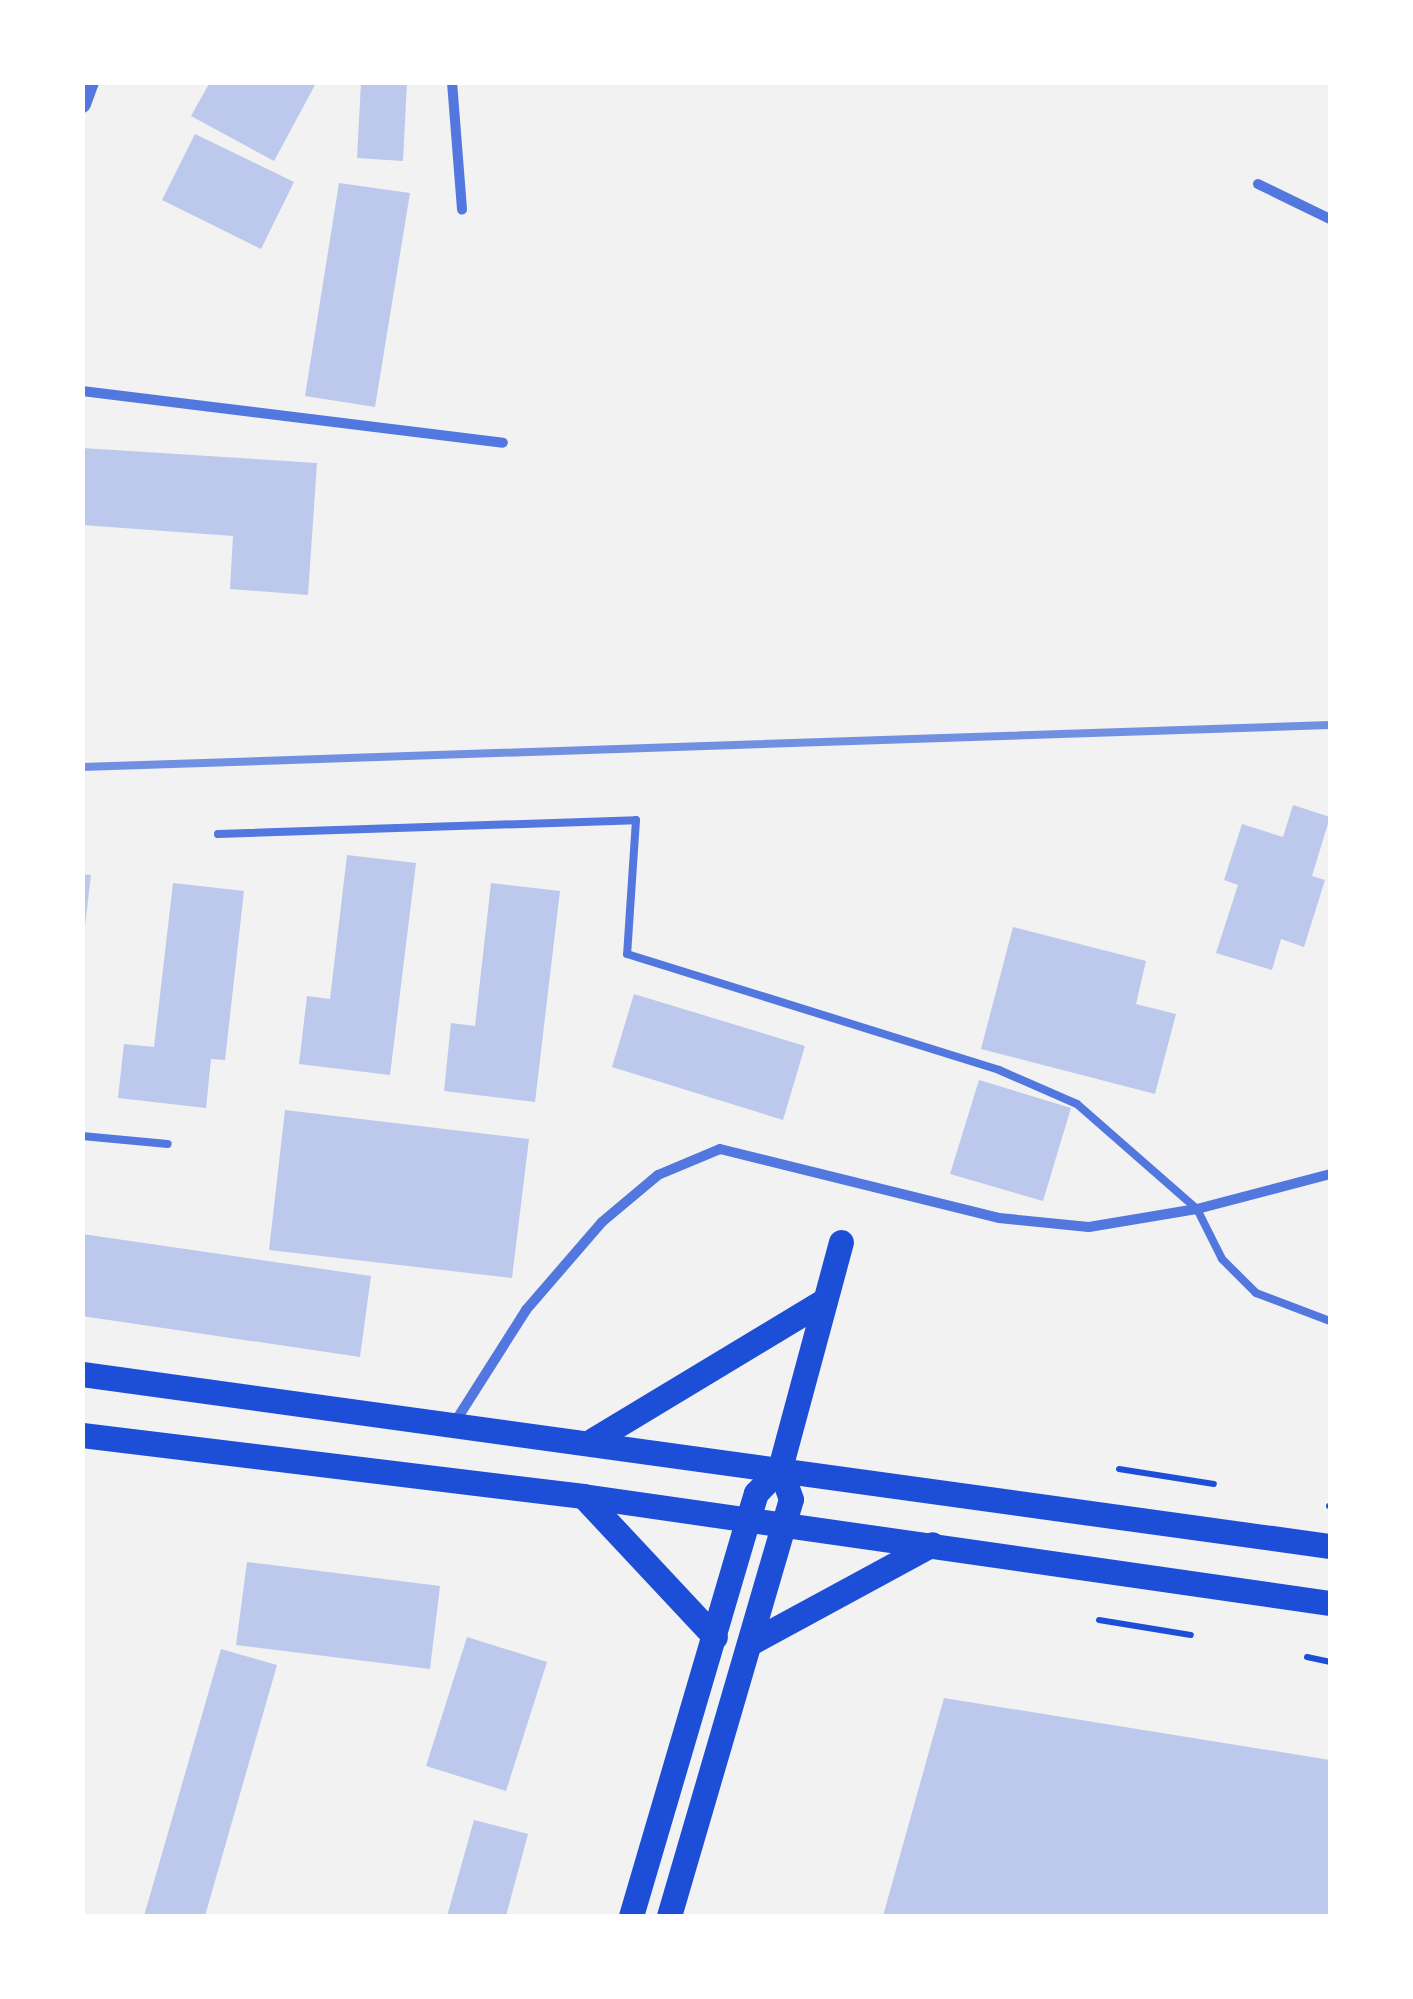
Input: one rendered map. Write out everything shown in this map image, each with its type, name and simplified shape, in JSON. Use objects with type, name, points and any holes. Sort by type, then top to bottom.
[{"type":"main road","points":[[631,1916],[756,1493],[780,1468],[841,1242]]},
{"type":"main road","points":[[593,1440],[825,1300]]},
{"type":"main road","points":[[82,1374],[593,1440],[1330,1546]]},
{"type":"main road","points":[[82,1435],[582,1496],[1330,1603]]},
{"type":"main road","points":[[668,1916],[791,1499],[780,1468]]},
{"type":"main road","points":[[582,1496],[715,1637]]},
{"type":"main road","points":[[750,1643],[932,1544]]},
{"type":"street","points":[[82,104],[90,82]]},
{"type":"street","points":[[452,82],[462,210]]},
{"type":"street","points":[[1258,184],[1330,218]]},
{"type":"street","points":[[82,391],[503,443]]},
{"type":"street","points":[[455,1422],[526,1310],[602,1222],[658,1175],[720,1149],[999,1218],[1088,1228],[1198,1210],[1330,1174]]},
{"type":"lane","points":[[218,834],[636,820],[627,954],[999,1070],[1076,1104],[1198,1210],[1222,1258],[1256,1293],[1330,1321]]},
{"type":"lane","points":[[82,1136],[168,1144]]},
{"type":"path","points":[[1118,1468],[1214,1484]]},
{"type":"path","points":[[1099,1620],[1191,1636]]},
{"type":"path","points":[[1307,1657],[1330,1662]]},
{"type":"building","points":[[210,82],[315,85],[274,161],[191,116]]},
{"type":"building","points":[[361,82],[407,82],[403,161],[357,158]]},
{"type":"building","points":[[195,134],[294,182],[261,249],[162,200]]},
{"type":"building","points":[[339,183],[410,193],[375,407],[305,396]]},
{"type":"building","points":[[82,448],[317,463],[308,595],[230,589],[233,536],[82,525]]},
{"type":"building","points":[[1293,805],[1330,817],[1312,876],[1325,880],[1304,947],[1281,939],[1272,970],[1216,953],[1238,885],[1224,880],[1242,824],[1283,837]]},
{"type":"building","points":[[347,855],[416,863],[390,1075],[299,1064],[307,996],[330,999]]},
{"type":"building","points":[[82,874],[91,875],[85,926],[82,925]]},
{"type":"building","points":[[173,883],[244,891],[225,1060],[211,1059],[206,1108],[118,1098],[124,1044],[154,1047]]},
{"type":"building","points":[[491,883],[560,891],[535,1102],[444,1091],[451,1023],[475,1026]]},
{"type":"building","points":[[1013,927],[1146,961],[1136,1004],[1176,1014],[1155,1094],[981,1049]]},
{"type":"building","points":[[634,994],[805,1046],[783,1120],[612,1067]]},
{"type":"building","points":[[979,1080],[1071,1108],[1043,1201],[950,1174]]},
{"type":"building","points":[[285,1110],[529,1139],[512,1278],[269,1250]]},
{"type":"building","points":[[82,1234],[371,1276],[360,1357],[82,1316]]},
{"type":"building","points":[[247,1562],[440,1586],[430,1669],[236,1645]]},
{"type":"building","points":[[467,1637],[547,1662],[506,1791],[426,1766]]},
{"type":"building","points":[[221,1649],[277,1665],[205,1916],[144,1916]]},
{"type":"building","points":[[944,1698],[1330,1760],[1330,1916],[883,1916]]},
{"type":"building","points":[[474,1820],[528,1834],[506,1916],[447,1916]]},
{"type":"railway","points":[[82,767],[1330,725]]}]
